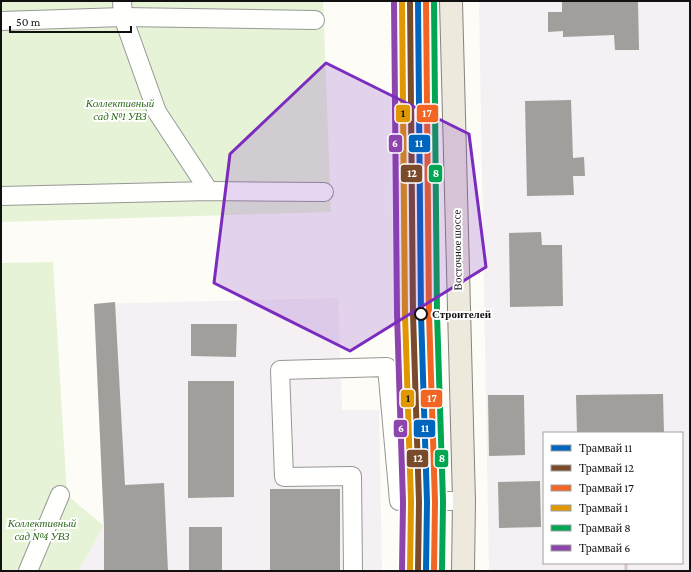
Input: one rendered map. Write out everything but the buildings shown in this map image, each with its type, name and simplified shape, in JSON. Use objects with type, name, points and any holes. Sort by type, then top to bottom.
[{"type":"main road","name":"Восточное шоссе","points":[[451,1],[464,501],[463,571]]},
{"type":"lane","points":[[1,21],[123,9],[315,20]]},
{"type":"lane","points":[[123,9],[157,112],[209,191]]},
{"type":"lane","points":[[1,196],[209,191],[324,192]]},
{"type":"lane","points":[[353,571],[352,476],[284,477],[280,370],[387,368],[398,501],[464,501]]},
{"type":"lane","points":[[28,571],[60,495]]},
{"type":"highlighted area","points":[[326,63],[469,134],[486,267],[350,351],[214,283],[230,154]]},
{"type":"shaded area","points":[[479,1],[690,1],[690,571],[489,571]]},
{"type":"shaded area","points":[[338,298],[342,410],[379,410],[382,571],[78,571],[104,526],[94,304]]},
{"type":"green space","name":"Коллективный сад №1 УВЗ","points":[[1,1],[323,1],[331,212],[1,222]]},
{"type":"green space","name":"Коллективный сад №4 УВЗ","points":[[53,262],[67,495],[104,526],[78,571],[1,571],[1,263]]},
{"type":"tram line","name":"6","points":[[394,1],[397,314],[403,502],[402,571]]},
{"type":"tram line","name":"1","points":[[402,1],[405,314],[411,502],[410,571]]},
{"type":"tram line","points":[[407,1],[417,501],[415,571]]},
{"type":"tram line","name":"12","points":[[410,1],[413,314],[419,502],[418,571]]},
{"type":"tram line","name":"11","points":[[418,1],[421,314],[427,502],[426,571]]},
{"type":"tram line","name":"17","points":[[426,1],[429,314],[435,502],[434,571]]},
{"type":"tram line","name":"8","points":[[434,1],[437,314],[443,501],[442,571]]},
{"type":"railway","points":[[626,564],[626,571]]},
{"type":"place","name":"Строителей","points":[[421,314]]}]
